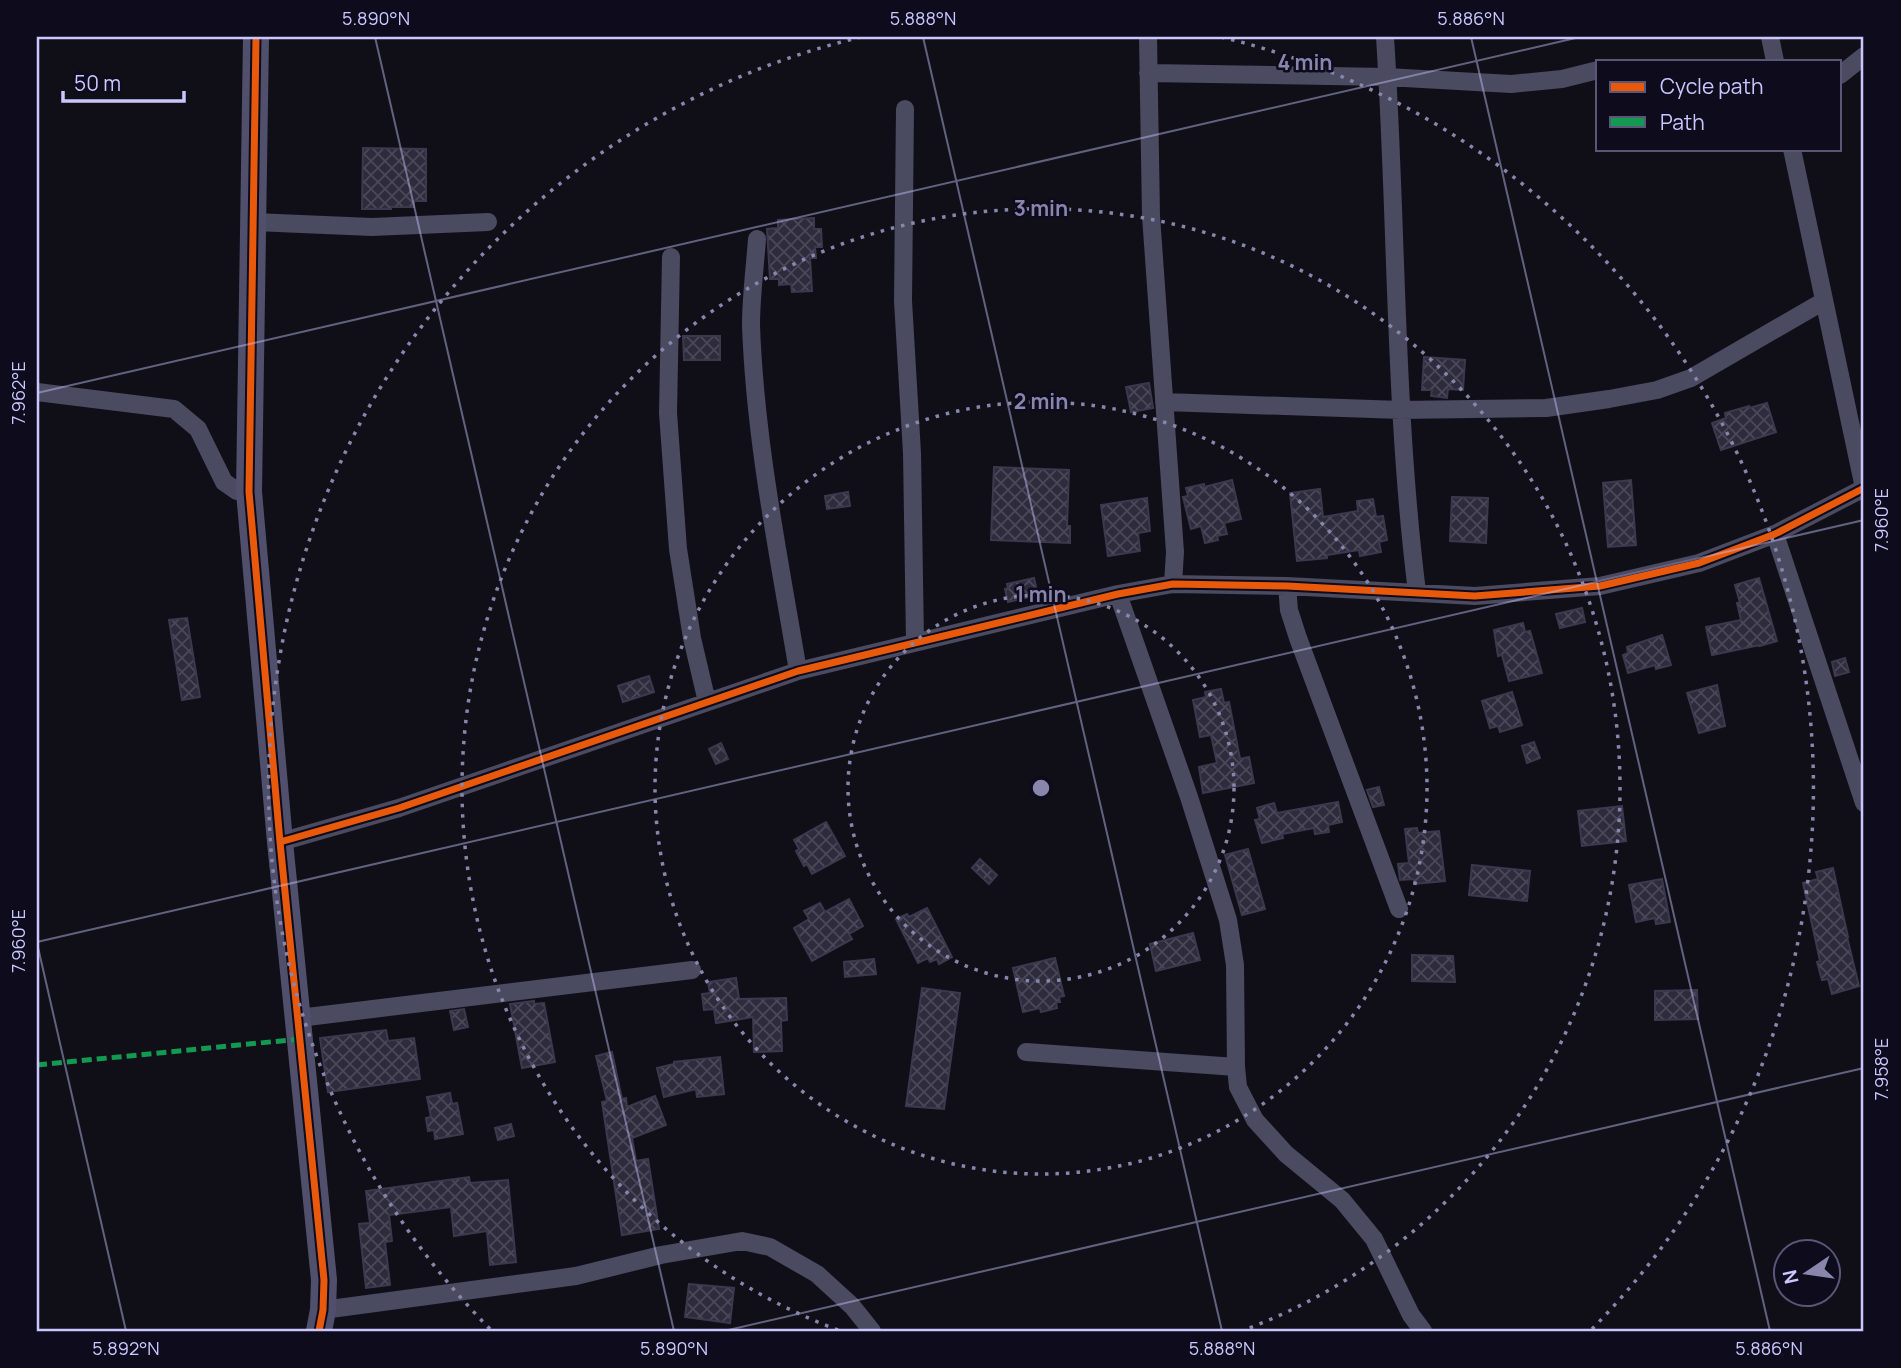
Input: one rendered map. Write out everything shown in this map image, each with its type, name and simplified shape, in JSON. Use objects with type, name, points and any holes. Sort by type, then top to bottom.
[{"type":"street","points":[[256,37],[249,492],[324,1280],[321,1320],[576,1276],[661,1255],[743,1241],[770,1247],[817,1274],[852,1306],[872,1331]]},
{"type":"street","points":[[1148,37],[1151,216],[1174,552],[1173,584]]},
{"type":"street","points":[[1385,37],[1401,410],[1409,527],[1417,592]]},
{"type":"street","points":[[1770,37],[1775,60]]},
{"type":"street","points":[[1842,74],[1864,57]]},
{"type":"street","points":[[1148,73],[1387,77],[1511,84],[1562,79],[1596,70]]},
{"type":"street","points":[[905,109],[903,301],[912,453],[915,642]]},
{"type":"street","points":[[281,842],[399,808],[798,671],[1118,594],[1173,584],[1287,586],[1475,596],[1600,586],[1699,563],[1775,534],[1864,488],[1792,150]]},
{"type":"street","points":[[253,222],[372,226],[488,222]]},
{"type":"street","points":[[757,239],[751,322],[754,364],[764,463],[798,671]]},
{"type":"street","points":[[671,257],[668,413],[678,549],[692,638],[707,702]]},
{"type":"street","points":[[1164,402],[1401,410],[1546,408],[1609,399],[1657,390],[1690,378],[1824,301]]},
{"type":"street","points":[[37,392],[174,409],[198,429],[224,482],[237,491],[249,492]]},
{"type":"street","points":[[1775,534],[1864,803]]},
{"type":"street","points":[[1287,586],[1289,610],[1298,638],[1399,909]]},
{"type":"street","points":[[1118,594],[1189,797],[1227,920],[1235,965],[1238,1087],[1255,1120],[1286,1154],[1342,1200],[1374,1239],[1412,1315],[1423,1331]]},
{"type":"street","points":[[299,1018],[692,970]]},
{"type":"street","points":[[1026,1052],[1236,1068]]},
{"type":"building","points":[[363,148],[426,149],[426,201],[414,201],[414,207],[362,209]]},
{"type":"building","points":[[814,218],[814,229],[821,229],[822,247],[815,247],[816,258],[810,258],[812,291],[792,292],[791,284],[779,285],[779,279],[770,279],[767,229],[778,228],[778,220]]},
{"type":"building","points":[[683,336],[720,336],[720,360],[684,360]]},
{"type":"building","points":[[1424,357],[1465,360],[1463,390],[1448,389],[1447,398],[1431,396],[1432,390],[1422,390]]},
{"type":"building","points":[[1149,383],[1153,408],[1131,412],[1126,387]]},
{"type":"building","points":[[1767,403],[1776,432],[1721,450],[1712,423],[1726,418],[1725,413]]},
{"type":"building","points":[[994,467],[1069,470],[1067,526],[1070,526],[1070,543],[991,540]]},
{"type":"building","points":[[1232,480],[1241,519],[1224,523],[1227,534],[1217,536],[1218,540],[1205,543],[1201,526],[1191,529],[1183,497],[1188,496],[1186,488]]},
{"type":"building","points":[[1631,480],[1636,545],[1608,547],[1603,483]]},
{"type":"building","points":[[1320,489],[1323,517],[1358,511],[1357,501],[1373,499],[1376,517],[1383,516],[1387,540],[1379,542],[1381,552],[1360,556],[1359,550],[1327,555],[1327,558],[1297,561],[1290,493]]},
{"type":"building","points":[[848,492],[850,506],[827,509],[825,496]]},
{"type":"building","points":[[1452,497],[1488,498],[1486,543],[1450,541]]},
{"type":"building","points":[[1147,498],[1150,531],[1138,533],[1140,551],[1108,556],[1101,505]]},
{"type":"building","points":[[1034,578],[1038,595],[1008,602],[1005,589],[1008,588],[1007,584]]},
{"type":"building","points":[[1759,578],[1777,641],[1712,655],[1706,627],[1741,620],[1735,585]]},
{"type":"building","points":[[1582,608],[1585,622],[1560,628],[1556,614]]},
{"type":"building","points":[[187,618],[200,697],[182,700],[169,620]]},
{"type":"building","points":[[1523,623],[1525,632],[1530,631],[1542,673],[1509,681],[1502,655],[1498,656],[1494,630]]},
{"type":"building","points":[[1662,635],[1671,665],[1656,669],[1655,665],[1628,673],[1623,655],[1628,653],[1627,647]]},
{"type":"building","points":[[1845,658],[1849,672],[1835,676],[1832,662]]},
{"type":"building","points":[[649,676],[654,692],[623,702],[618,686]]},
{"type":"building","points":[[1717,685],[1725,726],[1699,733],[1687,693]]},
{"type":"building","points":[[1221,689],[1224,703],[1229,702],[1240,759],[1249,757],[1254,783],[1203,793],[1199,767],[1217,763],[1211,735],[1200,737],[1193,700],[1206,697],[1205,692]]},
{"type":"building","points":[[1512,692],[1522,725],[1500,732],[1498,726],[1490,728],[1482,701]]},
{"type":"building","points":[[1534,742],[1540,758],[1527,763],[1522,746]]},
{"type":"building","points":[[721,743],[728,759],[716,764],[709,749]]},
{"type":"building","points":[[1379,787],[1384,805],[1373,807],[1367,790]]},
{"type":"building","points":[[1338,802],[1342,822],[1328,825],[1329,832],[1315,834],[1314,828],[1282,834],[1283,838],[1262,843],[1255,820],[1260,819],[1257,808],[1274,803],[1277,813]]},
{"type":"building","points":[[1622,806],[1626,841],[1582,846],[1578,811]]},
{"type":"building","points":[[826,822],[845,856],[812,874],[796,851],[799,849],[794,840]]},
{"type":"building","points":[[1417,828],[1418,833],[1439,831],[1445,881],[1414,884],[1414,879],[1400,880],[1398,864],[1409,863],[1405,829]]},
{"type":"building","points":[[1248,849],[1265,909],[1242,915],[1225,855]]},
{"type":"building","points":[[980,859],[997,875],[989,884],[972,868]]},
{"type":"building","points":[[1472,865],[1530,871],[1527,901],[1469,895]]},
{"type":"building","points":[[1833,868],[1859,986],[1832,994],[1828,979],[1822,980],[1817,962],[1820,961],[1803,883],[1818,879],[1816,872]]},
{"type":"building","points":[[1662,879],[1670,922],[1656,924],[1655,918],[1636,922],[1629,885]]},
{"type":"building","points":[[849,899],[863,926],[849,934],[852,939],[812,961],[794,928],[809,919],[804,911],[820,903],[825,912]]},
{"type":"building","points":[[927,908],[952,957],[939,964],[937,959],[930,962],[928,958],[918,963],[896,919],[907,914],[909,917]]},
{"type":"building","points":[[1193,933],[1200,960],[1156,971],[1150,944]]},
{"type":"building","points":[[1412,955],[1453,956],[1455,982],[1412,981]]},
{"type":"building","points":[[1055,958],[1064,996],[1059,997],[1060,1002],[1056,1002],[1057,1008],[1041,1012],[1040,1008],[1023,1012],[1013,968]]},
{"type":"building","points":[[874,959],[876,974],[845,977],[844,962]]},
{"type":"building","points":[[736,978],[739,999],[786,998],[787,1020],[781,1021],[782,1051],[754,1052],[753,1017],[716,1023],[714,1009],[704,1010],[702,994],[710,993],[708,982]]},
{"type":"building","points":[[922,988],[960,993],[944,1109],[906,1106]]},
{"type":"building","points":[[1697,990],[1698,1019],[1655,1020],[1655,991]]},
{"type":"building","points":[[534,1001],[534,1004],[544,1003],[555,1062],[522,1068],[510,1004]]},
{"type":"building","points":[[464,1009],[468,1027],[454,1030],[450,1011]]},
{"type":"building","points":[[386,1030],[388,1041],[414,1038],[420,1079],[328,1092],[320,1038]]},
{"type":"building","points":[[612,1052],[622,1099],[626,1098],[627,1107],[655,1096],[666,1125],[632,1138],[636,1161],[648,1159],[659,1229],[622,1235],[602,1102],[607,1101],[596,1056]]},
{"type":"building","points":[[720,1057],[724,1094],[697,1097],[696,1089],[664,1097],[657,1068],[674,1062]]},
{"type":"building","points":[[450,1093],[452,1104],[457,1103],[463,1134],[435,1139],[434,1130],[428,1131],[426,1118],[431,1117],[427,1097]]},
{"type":"building","points":[[511,1124],[514,1136],[498,1140],[495,1128]]},
{"type":"building","points":[[469,1177],[470,1183],[508,1180],[516,1262],[490,1265],[487,1231],[454,1236],[451,1207],[389,1215],[392,1241],[385,1242],[390,1285],[366,1288],[359,1224],[370,1223],[366,1191]]},
{"type":"building","points":[[689,1284],[734,1288],[730,1323],[685,1317]]},
{"type":"marked path","points":[[37,1065],[300,1039]]},
{"type":"cycle path","points":[[256,37],[249,492],[280,842],[324,1280],[319,1331]]},
{"type":"cycle path","points":[[280,842],[399,808],[798,671],[1118,594],[1173,584],[1287,586],[1475,596],[1600,586],[1699,563],[1775,534],[1864,488]]}]
